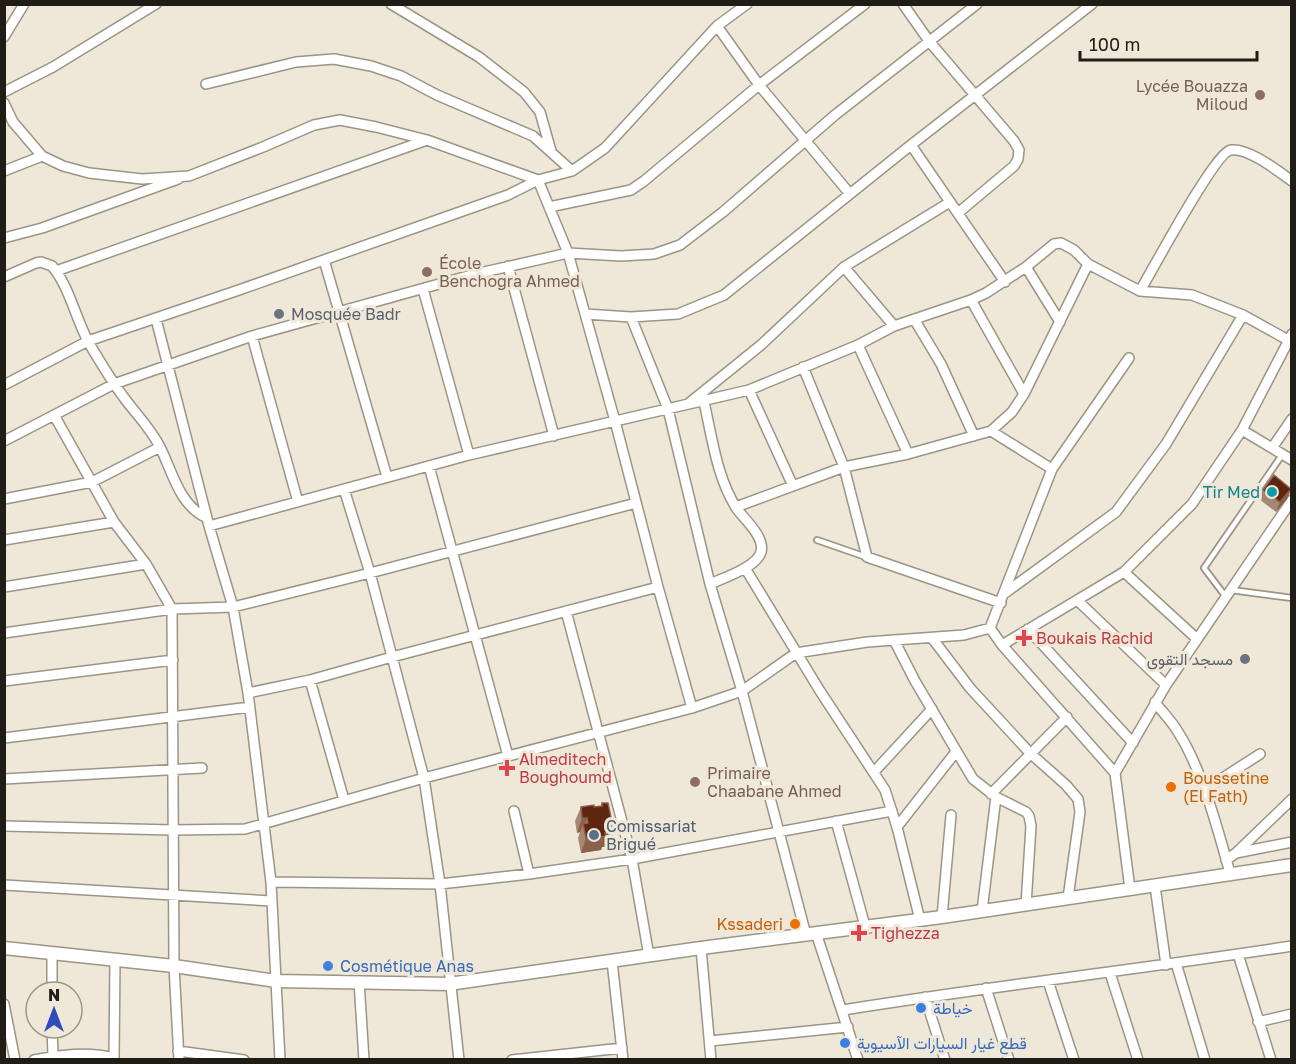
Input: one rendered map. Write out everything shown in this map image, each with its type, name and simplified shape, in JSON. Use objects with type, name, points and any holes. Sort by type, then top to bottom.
[{"type":"street","points":[[4,37],[24,4]]},
{"type":"street","points":[[4,92],[53,67],[156,4]]},
{"type":"street","points":[[391,4],[479,57],[524,92],[540,112],[551,152]]},
{"type":"street","points":[[4,385],[88,341],[156,320],[508,195],[538,180],[572,171],[605,148],[717,26],[747,4]]},
{"type":"street","points":[[549,207],[631,190],[645,181],[759,85],[865,4]]},
{"type":"street","points":[[903,4],[928,41],[976,95],[1019,150],[1014,166],[958,213]]},
{"type":"street","points":[[4,441],[114,384],[252,336],[508,266],[568,253],[621,256],[654,254],[680,245],[723,212],[804,141],[977,4]]},
{"type":"street","points":[[585,314],[631,317],[678,314],[724,295],[1092,4]]},
{"type":"street","points":[[717,26],[759,85],[850,194]]},
{"type":"street","points":[[206,84],[296,62],[334,59],[371,66],[401,76],[437,95],[533,136],[572,171]]},
{"type":"street","points":[[4,103],[9,124],[42,156],[63,166],[106,176],[142,179],[189,176]]},
{"type":"street","points":[[4,238],[42,228],[189,176],[306,128],[340,120],[427,140],[538,180],[568,253],[692,708]]},
{"type":"street","points":[[56,271],[427,140]]},
{"type":"street","points":[[911,145],[1005,282]]},
{"type":"street","points":[[1140,291],[1207,175],[1226,152],[1234,149],[1250,154],[1292,181]]},
{"type":"street","points":[[4,171],[42,156]]},
{"type":"street","points":[[686,406],[760,345],[844,267],[950,202]]},
{"type":"street","points":[[208,522],[298,502],[469,454],[749,390],[858,345],[894,326],[971,300],[1005,282],[1054,244],[1061,243],[1074,250],[1088,264],[1140,291],[1192,295],[1244,315],[1290,337],[1242,430],[1192,504],[1124,572],[1002,645]]},
{"type":"street","points":[[324,260],[387,477]]},
{"type":"street","points":[[4,277],[36,263],[48,264],[56,271],[88,341],[114,384],[160,447],[171,475],[189,505],[208,522]]},
{"type":"street","points":[[735,507],[844,467],[909,454],[991,431],[1004,421],[1024,394],[1088,264]]},
{"type":"street","points":[[508,266],[554,436]]},
{"type":"street","points":[[844,267],[894,326]]},
{"type":"street","points":[[1026,267],[1060,322]]},
{"type":"street","points":[[423,289],[469,454]]},
{"type":"street","points":[[971,300],[1024,394]]},
{"type":"street","points":[[1005,593],[1116,512],[1166,444],[1244,315]]},
{"type":"street","points":[[631,317],[668,410],[710,584],[811,934],[843,1010],[858,1059]]},
{"type":"street","points":[[914,319],[941,364],[974,436]]},
{"type":"street","points":[[156,320],[208,522],[233,607],[248,693],[271,882],[280,1059]]},
{"type":"street","points":[[252,336],[298,502]]},
{"type":"street","points":[[858,345],[909,454]]},
{"type":"street","points":[[990,628],[1052,469],[1129,358]]},
{"type":"street","points":[[803,366],[844,467],[867,557],[1001,603]]},
{"type":"street","points":[[749,390],[793,486]]},
{"type":"street","points":[[704,402],[723,479],[735,507],[758,536],[761,548],[758,556],[745,568],[710,584]]},
{"type":"street","points":[[54,415],[114,522],[146,564],[172,609],[174,966],[178,1055],[244,1059]]},
{"type":"street","points":[[1272,448],[1292,419]]},
{"type":"street","points":[[1242,430],[1292,460]]},
{"type":"street","points":[[991,431],[1052,469]]},
{"type":"street","points":[[4,499],[92,482],[160,447]]},
{"type":"street","points":[[429,466],[508,756]]},
{"type":"street","points":[[344,489],[370,573],[424,778],[440,884],[449,984],[459,1059]]},
{"type":"street","points":[[1115,773],[1155,702],[1196,638],[1229,594],[1292,500]]},
{"type":"street","points":[[4,633],[172,609],[233,607],[636,503]]},
{"type":"street","points":[[4,540],[114,522]]},
{"type":"street","points":[[4,587],[146,564]]},
{"type":"street","points":[[745,568],[796,653],[885,790],[897,827],[920,920]]},
{"type":"street","points":[[1124,572],[1196,638]]},
{"type":"street","points":[[248,693],[310,681],[658,587]]},
{"type":"street","points":[[1077,600],[1166,685]]},
{"type":"street","points":[[566,611],[632,859],[649,956]]},
{"type":"street","points":[[4,826],[230,830],[264,825],[424,778],[692,708],[742,691],[796,653],[894,640],[964,635],[990,628]]},
{"type":"street","points":[[990,628],[1002,645],[1115,773],[1130,889]]},
{"type":"street","points":[[1028,629],[1133,743]]},
{"type":"street","points":[[932,638],[970,688],[1030,753],[1066,785],[1078,799],[1080,812],[1068,898]]},
{"type":"street","points":[[894,640],[955,753],[972,779],[994,795],[1026,812],[1030,820],[1026,905]]},
{"type":"street","points":[[4,681],[173,660]]},
{"type":"street","points":[[310,681],[344,801]]},
{"type":"street","points":[[1155,702],[1178,731],[1187,748],[1204,790],[1230,873]]},
{"type":"street","points":[[4,738],[250,706]]},
{"type":"street","points":[[874,772],[932,708]]},
{"type":"street","points":[[982,911],[994,795],[1030,753],[1067,717]]},
{"type":"street","points":[[897,827],[955,753]]},
{"type":"street","points":[[1204,790],[1260,754]]},
{"type":"street","points":[[4,779],[202,768]]},
{"type":"street","points":[[1226,860],[1292,799]]},
{"type":"street","points":[[514,811],[529,874]]},
{"type":"street","points":[[271,882],[440,884],[529,874],[632,859],[892,812]]},
{"type":"street","points":[[942,917],[951,815]]},
{"type":"street","points":[[836,821],[866,926]]},
{"type":"street","points":[[1236,853],[1292,842]]},
{"type":"street","points":[[4,948],[174,966],[276,981],[449,984],[942,917],[1292,865]]},
{"type":"street","points":[[4,885],[272,901]]},
{"type":"street","points":[[1155,886],[1171,964],[1205,1059]]},
{"type":"street","points":[[843,1010],[1292,946]]},
{"type":"street","points":[[701,948],[711,1059]]},
{"type":"street","points":[[52,953],[52,980]]},
{"type":"street","points":[[1238,954],[1271,1059]]},
{"type":"street","points":[[34,1059],[53,1056],[116,1059],[115,960]]},
{"type":"street","points":[[612,961],[623,1059]]},
{"type":"street","points":[[1110,973],[1138,1059]]},
{"type":"street","points":[[359,981],[364,1059]]},
{"type":"street","points":[[1048,981],[1074,1059]]},
{"type":"street","points":[[986,988],[1008,1059]]},
{"type":"street","points":[[926,997],[945,1059]]},
{"type":"street","points":[[4,1004],[15,1059]]},
{"type":"street","points":[[1258,1022],[1292,1014]]},
{"type":"street","points":[[710,1041],[848,1027]]},
{"type":"street","points":[[52,1040],[53,1056]]},
{"type":"street","points":[[512,1059],[622,1048]]},
{"type":"lane","points":[[1283,454],[1204,568],[1229,594],[1292,598]]},
{"type":"lane","points":[[818,540],[867,557]]},
{"type":"building","points":[[1274,475],[1291,489],[1280,502],[1263,490]]},
{"type":"building","points":[[602,803],[608,803],[614,832],[605,833],[606,836],[586,838],[583,824],[588,823],[587,818],[582,818],[581,807],[602,806]]},
{"type":"place","name":"Lycée Bouazza Miloud","points":[[1260,95]]},
{"type":"place","name":"École Benchogra Ahmed","points":[[427,272]]},
{"type":"place","name":"Mosquée Badr","points":[[279,314]]},
{"type":"place","name":"Tir Med","points":[[1272,492]]},
{"type":"place","name":"Boukais Rachid","points":[[1024,638]]},
{"type":"place","name":"مسجد التقوى","points":[[1245,659]]},
{"type":"place","name":"Almeditech Boughoumd","points":[[507,768]]},
{"type":"place","name":"Primaire Chaabane Ahmed","points":[[695,782]]},
{"type":"place","name":"Boussetine (El Fath)","points":[[1171,787]]},
{"type":"place","name":"Comissariat Brigué","points":[[594,835]]},
{"type":"place","name":"Kssaderi","points":[[795,924]]},
{"type":"place","name":"Tighezza","points":[[859,933]]},
{"type":"place","name":"Cosmétique Anas","points":[[328,966]]},
{"type":"place","name":"خياطة","points":[[921,1008]]},
{"type":"place","name":"قطع غيار السيارات الآسيوية","points":[[845,1043]]}]
